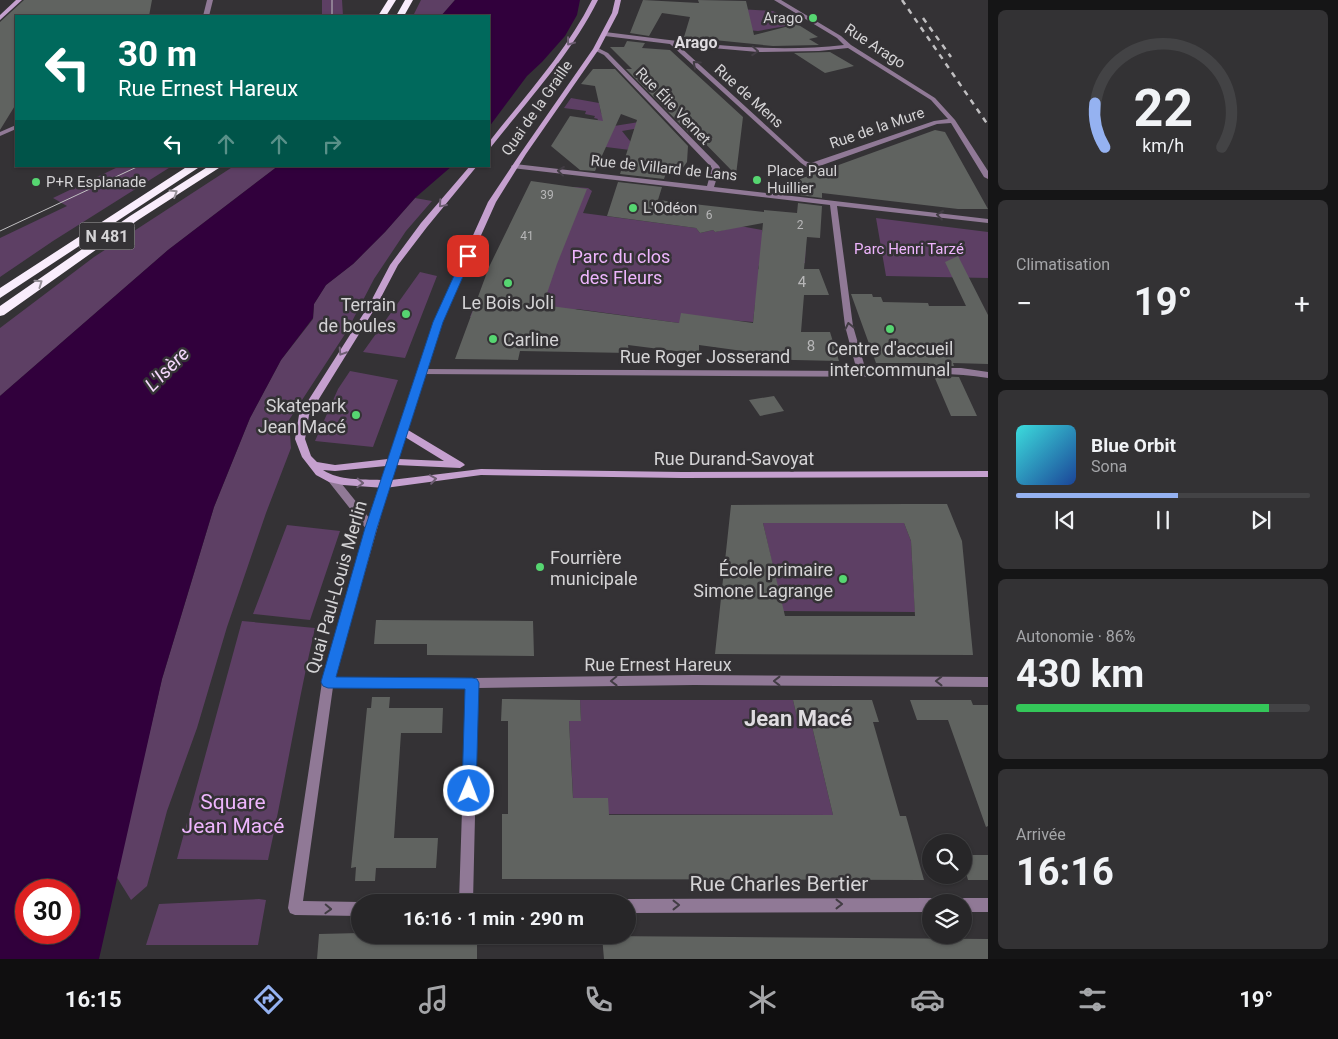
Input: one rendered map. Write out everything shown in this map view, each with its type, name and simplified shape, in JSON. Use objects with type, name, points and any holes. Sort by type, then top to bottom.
[{"type":"highway","points":[[383,15],[392,0]]},
{"type":"highway","points":[[401,15],[409,0]]},
{"type":"highway","name":"N 481","points":[[0,294],[73,244],[194,167]]},
{"type":"highway","name":"N 481","points":[[0,312],[134,218],[215,167]]},
{"type":"main road","points":[[0,18],[18,0]]},
{"type":"main road","points":[[490,145],[569,44],[585,20],[595,0]]},
{"type":"main road","name":"Quai de la Graille","points":[[385,484],[438,322],[492,202],[596,49],[605,34],[618,0]]},
{"type":"main road","points":[[333,480],[313,465],[300,439],[304,415],[373,305],[399,258],[473,167]]},
{"type":"main road","name":"Rue Durand-Savoyat","points":[[403,431],[460,466],[481,472]]},
{"type":"main road","points":[[313,465],[335,468],[393,462],[460,466]]},
{"type":"main road","name":"Rue Durand-Savoyat","points":[[333,480],[385,484],[481,472],[682,475],[988,474]]},
{"type":"street","points":[[206,15],[210,0]]},
{"type":"street","name":"Rue Arago","points":[[777,0],[839,37],[849,46],[933,99],[952,121],[988,177]]},
{"type":"street","points":[[605,34],[784,52],[823,50],[849,46]]},
{"type":"street","name":"Rue de Mens","points":[[672,42],[802,162],[811,166]]},
{"type":"street","name":"Rue Élie Vernet","points":[[596,49],[606,54],[716,168],[710,187]]},
{"type":"street","name":"Rue de la Mure","points":[[811,166],[936,122],[952,121]]},
{"type":"street","points":[[0,134],[15,127]]},
{"type":"street","name":"Rue de Villard de Lans","points":[[515,166],[988,220]]},
{"type":"street","points":[[833,202],[849,326],[862,373]]},
{"type":"street","name":"Rue Roger Josserand","points":[[422,372],[903,374],[921,371],[953,371],[988,375]]},
{"type":"street","points":[[333,480],[371,528]]},
{"type":"street","name":"Quai Paul-Louis Merlin","points":[[351,909],[295,908],[328,682],[385,484]]},
{"type":"street","name":"Rue Ernest Hareux","points":[[328,682],[472,683],[694,680],[988,682]]},
{"type":"street","points":[[466,894],[472,683]]},
{"type":"street","name":"Rue Charles Bertier","points":[[636,906],[922,905]]},
{"type":"street","points":[[972,905],[988,905]]},
{"type":"green space","points":[[322,0],[342,0],[343,15],[322,15]]},
{"type":"green space","points":[[421,0],[455,0],[442,15],[414,15]]},
{"type":"green space","points":[[722,8],[773,11],[797,24],[758,31],[725,28]]},
{"type":"green space","points":[[571,98],[599,103],[601,113],[614,126],[658,119],[663,124],[622,131],[638,151],[606,147],[595,124],[598,119],[594,118],[595,116],[585,114],[586,111],[564,108]]},
{"type":"green space","points":[[118,167],[170,167],[53,241],[0,277],[0,238],[67,206],[53,198]]},
{"type":"green space","points":[[232,167],[277,167],[168,250],[0,396],[0,328],[94,257]]},
{"type":"green space","name":"Parc du clos des Fleurs","points":[[573,187],[588,188],[592,191],[583,213],[696,228],[700,233],[713,230],[715,232],[740,226],[762,230],[762,234],[806,239],[805,263],[790,266],[759,265],[758,269],[765,273],[755,304],[753,322],[729,320],[679,323],[577,309],[533,325],[470,317],[478,297],[532,304],[564,208]]},
{"type":"green space","points":[[415,198],[432,201],[406,231],[374,279],[347,331],[289,420],[291,448],[266,513],[227,627],[197,728],[167,811],[147,886],[131,900],[116,876],[162,679],[214,507],[250,418],[281,360],[313,319],[314,304],[326,285],[353,264]]},
{"type":"green space","name":"Parc Henri Tarzé","points":[[876,218],[988,232],[988,278],[886,276]]},
{"type":"green space","name":"Terrain de boules","points":[[420,272],[437,276],[405,358],[363,352]]},
{"type":"green space","name":"Skatepark Jean Macé","points":[[350,371],[398,380],[373,447],[315,441],[338,389]]},
{"type":"green space","points":[[763,523],[904,523],[911,541],[915,612],[783,611]]},
{"type":"green space","points":[[287,525],[340,531],[310,620],[253,614]]},
{"type":"green space","name":"Square Jean Macé","points":[[242,621],[315,628],[268,860],[177,859]]},
{"type":"green space","points":[[580,700],[793,700],[798,722],[811,722],[833,815],[574,814],[569,721],[581,721]]},
{"type":"green space","points":[[266,900],[258,945],[146,945],[159,904]]},
{"type":"water","points":[[455,0],[580,0],[577,15],[565,36],[527,76],[490,126],[490,15],[442,15]]},
{"type":"water","name":"L'Isère","points":[[277,167],[451,167],[415,198],[353,264],[326,285],[314,304],[313,318],[281,360],[250,418],[214,507],[162,679],[99,959],[0,959],[0,396],[168,250]]},
{"type":"building","points":[[24,0],[152,0],[149,15],[15,15],[15,106],[0,130],[0,22]]},
{"type":"building","points":[[643,0],[699,3],[698,0],[746,1],[754,35],[797,24],[818,37],[809,39],[819,45],[773,46],[684,37],[690,17],[662,13],[649,36],[630,33]]},
{"type":"building","points":[[627,41],[645,43],[642,48],[670,50],[743,117],[736,175],[690,128],[689,133],[626,69],[632,69],[610,47],[624,47]]},
{"type":"building","points":[[830,52],[854,66],[825,73],[794,53]]},
{"type":"building","points":[[593,69],[615,69],[688,146],[687,162],[682,169],[679,171],[667,170],[664,179],[620,174],[637,120],[621,114],[595,171],[580,170],[551,146],[570,116],[603,121],[595,86],[581,84]]},
{"type":"building","points":[[935,130],[945,132],[988,209],[958,209],[822,193],[822,198],[799,195],[800,179]]},
{"type":"building","points":[[531,181],[587,189],[543,305],[679,323],[681,313],[753,323],[763,223],[700,233],[696,228],[607,216],[618,182],[662,187],[658,200],[764,212],[764,210],[797,213],[798,203],[822,206],[820,238],[807,237],[804,269],[819,269],[829,295],[804,295],[801,332],[830,332],[839,361],[749,359],[750,352],[699,345],[699,354],[628,345],[629,353],[520,351],[518,360],[455,359],[489,267]]},
{"type":"building","name":"Centre d'accueil intercommunal","points":[[958,256],[988,315],[988,364],[953,363],[954,366],[930,366],[928,363],[876,363],[851,294],[872,294],[873,297],[881,297],[883,302],[928,303],[929,306],[966,306],[945,262]]},
{"type":"building","points":[[934,376],[959,377],[977,416],[951,416]]},
{"type":"building","points":[[774,396],[784,411],[760,416],[749,400]]},
{"type":"building","points":[[947,504],[962,541],[973,655],[715,654],[731,505]],"holes":[[[763,523],[904,523],[911,541],[915,616],[785,616]]]},
{"type":"building","points":[[376,620],[533,621],[534,656],[427,655],[427,644],[374,644]]},
{"type":"building","points":[[372,697],[390,697],[389,708],[443,708],[442,733],[401,733],[394,838],[438,838],[436,868],[376,868],[375,881],[355,881],[356,867],[351,868],[367,708],[371,708]]},
{"type":"building","points":[[502,699],[580,700],[581,721],[569,721],[573,798],[608,798],[609,815],[833,815],[811,722],[798,722],[793,700],[872,700],[879,722],[873,722],[900,816],[906,816],[922,873],[922,880],[502,879],[502,814],[508,814],[508,721],[501,721]]},
{"type":"building","points":[[910,700],[971,700],[973,705],[988,705],[988,826],[986,827],[948,720],[917,720]]},
{"type":"building","points":[[972,855],[988,855],[988,880],[972,880]]},
{"type":"building","points":[[351,933],[351,944],[477,944],[477,959],[317,959],[319,934]]},
{"type":"building","points":[[636,936],[922,938],[922,944],[972,944],[972,939],[988,939],[988,959],[604,959],[603,944],[636,944]]},
{"type":"tram line","points":[[332,0],[332,15]]},
{"type":"tram line","points":[[0,231],[137,167]]},
{"type":"railway","points":[[902,0],[988,125]]},
{"type":"railway","points":[[923,18],[951,57]]},
{"type":"place","name":"Arago","points":[[813,18]]},
{"type":"place","name":"Place Paul Huillier","points":[[757,180]]},
{"type":"place","name":"P+R Esplanade","points":[[36,182]]},
{"type":"place","name":"L'Odéon","points":[[633,208]]},
{"type":"place","name":"Le Bois Joli","points":[[508,283]]},
{"type":"place","name":"Terrain de boules","points":[[406,314]]},
{"type":"place","name":"Centre d'accueil intercommunal","points":[[890,329]]},
{"type":"place","name":"Carline","points":[[493,339]]},
{"type":"place","name":"Skatepark Jean Macé","points":[[356,415]]},
{"type":"place","name":"Fourrière municipale","points":[[540,567]]},
{"type":"place","name":"École primaire Simone Lagrange","points":[[843,579]]},
{"type":"district","name":"Arago","points":[[696,42]]},
{"type":"district","name":"Jean Macé","points":[[798,718]]},
{"type":"route","points":[[468,256],[438,322],[371,528],[328,682],[472,683],[469,791]]}]
